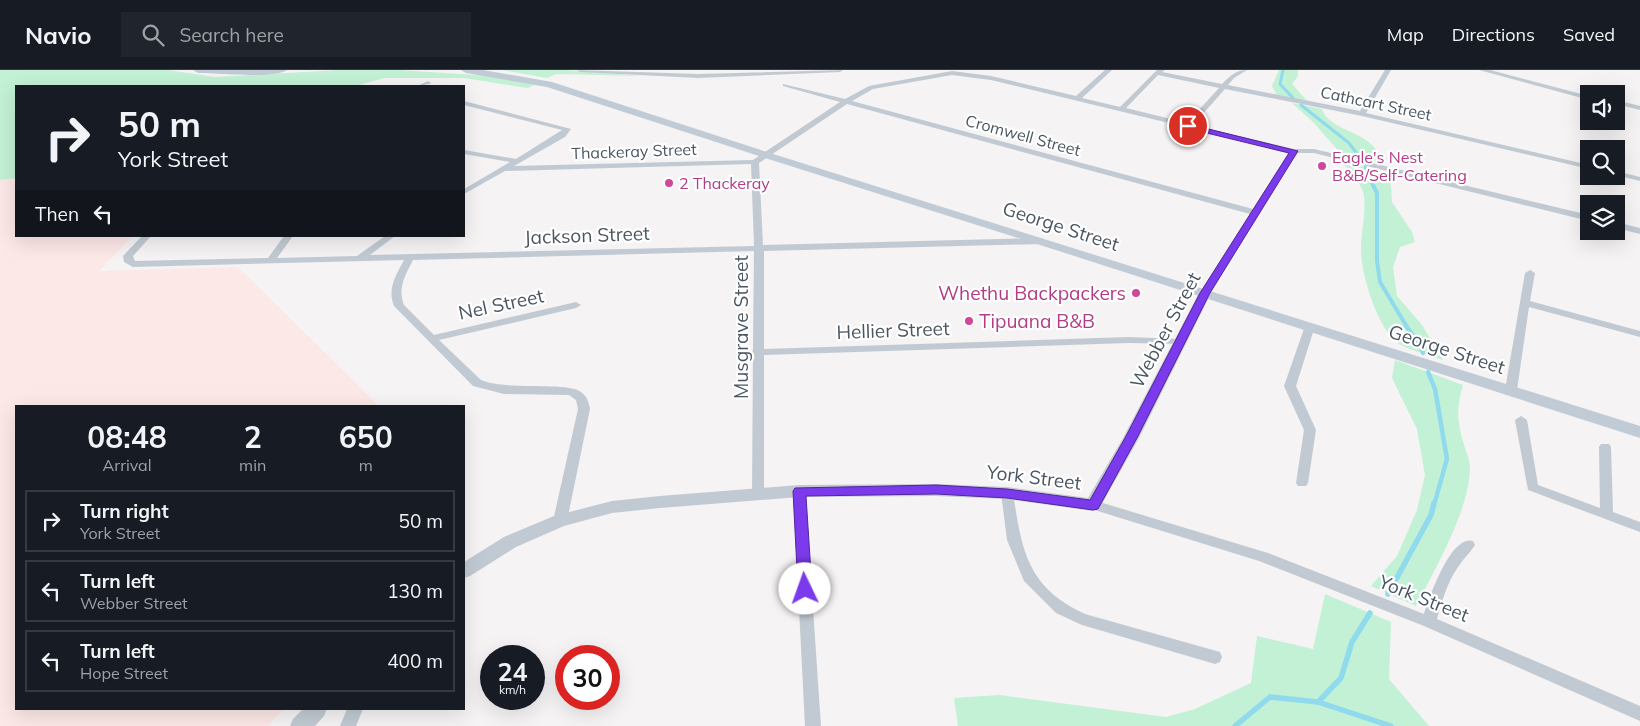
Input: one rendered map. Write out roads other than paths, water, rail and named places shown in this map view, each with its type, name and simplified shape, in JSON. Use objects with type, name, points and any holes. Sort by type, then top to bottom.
[{"type":"main road","points":[[198,70],[211,72],[282,70]]},
{"type":"main road","name":"George Street","points":[[466,70],[549,84],[766,155],[1640,432]]},
{"type":"street","points":[[580,70],[698,76],[840,70]]},
{"type":"street","points":[[1077,99],[1109,70]]},
{"type":"street","points":[[1188,126],[1232,77],[1244,70]]},
{"type":"street","points":[[1362,114],[1388,70]]},
{"type":"street","points":[[1482,70],[1580,96]]},
{"type":"street","points":[[1504,70],[1580,91]]},
{"type":"street","points":[[1121,110],[1159,72]]},
{"type":"street","name":"Cathcart Street","points":[[1159,72],[1223,87],[1362,114],[1580,165]]},
{"type":"street","points":[[755,162],[861,92],[884,84],[952,73],[971,74],[1294,151],[1314,152],[1580,216]]},
{"type":"street","points":[[423,85],[428,83]]},
{"type":"street","name":"Cromwell Street","points":[[785,85],[1254,212]]},
{"type":"street","points":[[465,103],[567,129],[562,135],[465,191]]},
{"type":"street","points":[[1625,105],[1640,108]]},
{"type":"street","name":"Webber Street","points":[[1093,505],[1131,438],[1205,293],[1294,151]]},
{"type":"street","points":[[465,152],[516,161]]},
{"type":"street","name":"Thackeray Street","points":[[502,169],[755,162]]},
{"type":"street","name":"Musgrave Street","points":[[755,162],[759,248],[757,352],[758,494]]},
{"type":"street","points":[[1625,175],[1640,178]]},
{"type":"street","points":[[1625,227],[1640,231]]},
{"type":"street","name":"Jackson Street","points":[[145,237],[128,256],[129,262],[133,264],[410,258],[1042,241]]},
{"type":"street","points":[[270,261],[288,237]]},
{"type":"street","points":[[360,258],[390,237]]},
{"type":"street","points":[[410,258],[395,289],[395,299],[477,382],[485,387],[498,389],[563,391],[575,393],[582,399],[584,409],[560,521]]},
{"type":"street","points":[[1511,390],[1527,303],[1530,273]]},
{"type":"street","points":[[1527,303],[1640,334]]},
{"type":"street","name":"Nel Street","points":[[434,338],[576,306]]},
{"type":"street","points":[[1302,483],[1310,430],[1290,386],[1310,326]]},
{"type":"street","name":"Hellier Street","points":[[757,352],[1128,340],[1180,342]]},
{"type":"street","points":[[1521,420],[1532,486],[1538,491],[1640,527]]},
{"type":"street","points":[[1605,447],[1607,515]]},
{"type":"street","name":"York Street","points":[[465,570],[510,542],[560,521],[612,507],[800,491],[936,490],[1007,493],[1093,505],[1263,557],[1429,622],[1640,714]]},
{"type":"street","points":[[800,491],[813,726]]},
{"type":"street","points":[[1007,493],[1014,540],[1031,582],[1061,609],[1082,619],[1215,657]]},
{"type":"street","points":[[1429,622],[1442,580],[1455,559],[1468,545]]},
{"type":"street","points":[[301,726],[316,710]]},
{"type":"street","points":[[348,726],[355,710]]},
{"type":"waterway","points":[[1283,70],[1280,84],[1293,98]]},
{"type":"waterway","points":[[1301,105],[1349,143],[1361,159]]},
{"type":"waterway","points":[[1365,167],[1373,184]]},
{"type":"waterway","points":[[1372,183],[1377,193],[1377,261],[1380,282],[1407,327]]},
{"type":"waterway","points":[[1406,326],[1419,343],[1423,353]]},
{"type":"waterway","points":[[1428,372],[1435,389],[1447,459],[1434,505]]},
{"type":"waterway","points":[[1388,594],[1431,515],[1434,503]]},
{"type":"waterway","points":[[1318,702],[1341,678],[1352,642],[1370,613]]},
{"type":"waterway","points":[[1235,726],[1270,697],[1318,702]]},
{"type":"waterway","points":[[1318,702],[1391,726]]},
{"type":"place","name":"Eagle's Nest B&B/Self-Catering","points":[[1322,166]]},
{"type":"place","name":"2 Thackeray","points":[[669,183]]},
{"type":"place","name":"Whethu Backpackers","points":[[1136,293]]},
{"type":"place","name":"Tipuana B&B","points":[[969,321]]}]
